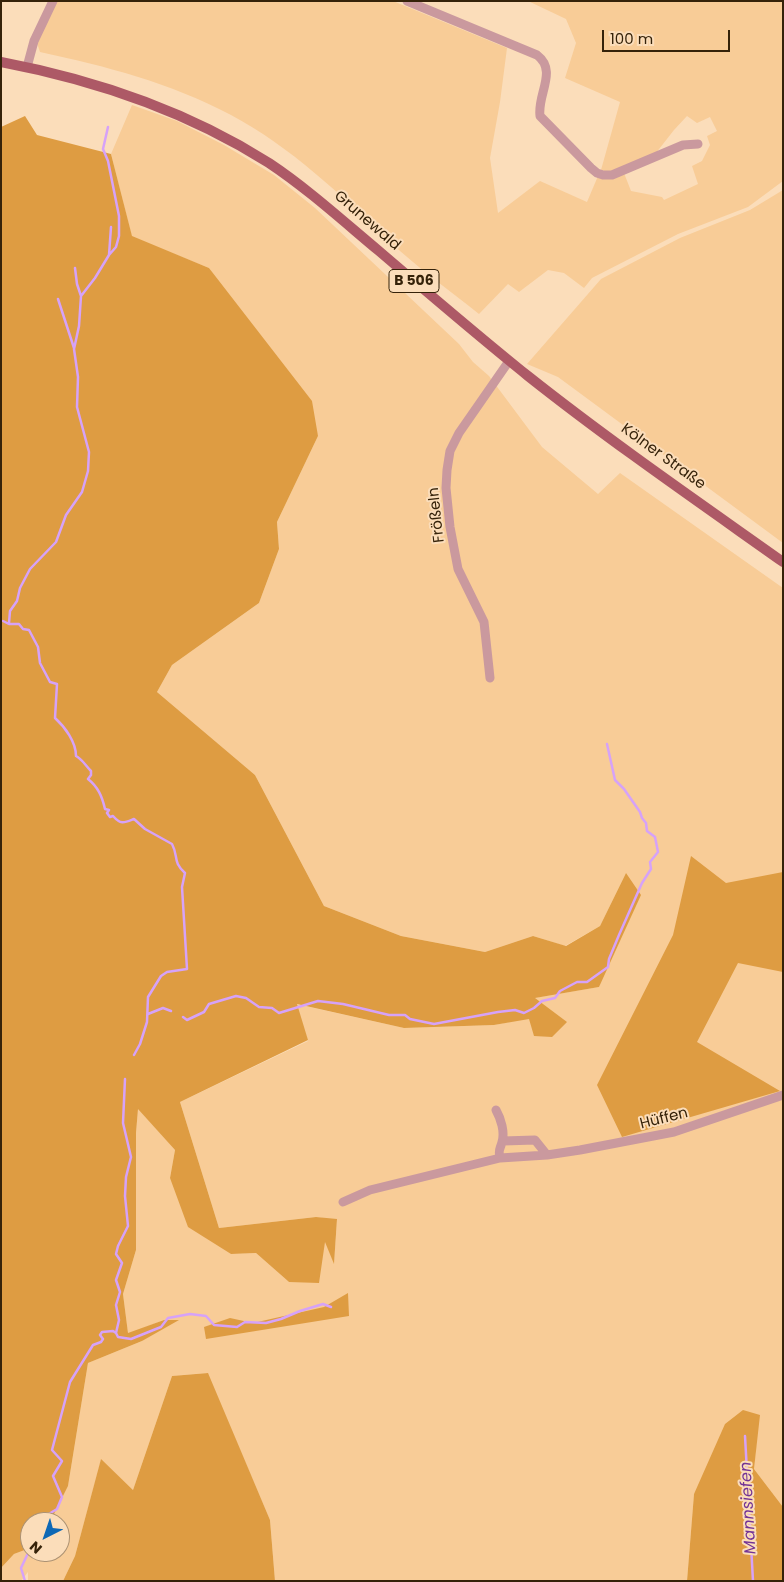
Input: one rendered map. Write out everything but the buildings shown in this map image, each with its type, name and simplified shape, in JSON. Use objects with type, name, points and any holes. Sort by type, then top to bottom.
[{"type":"main road","name":"B 506","points":[[1,62],[27,67]]},
{"type":"main road","name":"Grunewald","points":[[27,67],[135,97],[184,117],[233,141],[271,164],[310,192],[523,372]]},
{"type":"main road","name":"Kölner Straße","points":[[523,372],[614,441],[783,562]]},
{"type":"street","points":[[27,67],[34,40],[53,1]]},
{"type":"street","points":[[407,1],[543,59],[547,72],[538,106],[540,116],[597,173],[612,175],[683,145],[698,144]]},
{"type":"street","name":"Frößeln","points":[[490,678],[484,622],[458,569],[450,527],[446,488],[447,470],[450,451],[459,433],[509,361]]},
{"type":"street","name":"Hüffen","points":[[343,1202],[370,1190],[500,1158],[548,1155],[674,1132],[783,1095]]},
{"type":"street","points":[[496,1110],[501,1120],[503,1141],[498,1150],[500,1158]]},
{"type":"street","points":[[503,1141],[535,1140],[548,1155]]},
{"type":"shaded area","points":[[57,1],[393,1],[507,48],[490,158],[498,213],[540,181],[587,202],[598,176],[624,173],[631,191],[662,197],[664,200],[698,184],[692,166],[702,161],[710,145],[707,136],[717,131],[710,117],[697,123],[687,116],[656,153],[616,170],[608,172],[601,170],[620,102],[565,78],[576,43],[566,19],[528,1],[783,1],[783,181],[748,207],[678,234],[592,278],[584,288],[564,273],[548,270],[519,292],[508,284],[479,314],[401,252],[315,173],[253,128],[208,104],[161,85],[89,63],[40,52],[37,43]]},
{"type":"shaded area","points":[[132,105],[177,121],[224,145],[274,175],[315,208],[459,344],[473,362],[489,376],[542,447],[598,494],[620,473],[783,588],[783,1507],[754,1469],[759,1415],[694,1494],[687,1581],[275,1581],[270,1520],[207,1373],[172,1376],[133,1490],[101,1460],[75,1556],[63,1581],[28,1581],[28,1572],[21,1581],[1,1581],[1,1568],[14,1554],[20,1552],[20,1562],[70,1562],[70,1512],[55,1512],[68,1486],[88,1363],[142,1341],[164,1320],[128,1334],[123,1294],[136,1250],[136,1133],[138,1108],[175,1150],[170,1178],[231,1254],[256,1253],[289,1282],[325,1240],[334,1263],[337,1220],[316,1217],[219,1228],[180,1102],[308,1041],[296,1004],[404,1028],[494,1025],[529,1018],[534,998],[599,987],[626,873],[600,926],[565,946],[533,936],[485,952],[401,936],[324,906],[255,775],[157,692],[172,665],[259,603],[279,549],[277,522],[318,436],[209,268],[132,237],[111,154]]},
{"type":"shaded area","points":[[25,116],[37,135],[111,154],[132,236],[209,268],[312,401],[318,436],[277,522],[279,549],[259,603],[172,665],[157,692],[255,775],[324,906],[401,936],[485,952],[533,936],[566,946],[600,926],[626,873],[641,895],[599,987],[535,998],[567,1022],[552,1037],[534,1036],[529,1019],[494,1025],[404,1028],[297,1004],[308,1040],[180,1102],[219,1228],[316,1217],[337,1219],[334,1264],[325,1242],[319,1283],[289,1282],[256,1253],[231,1254],[188,1227],[170,1178],[175,1150],[138,1109],[136,1133],[136,1250],[123,1294],[128,1333],[164,1320],[179,1320],[142,1341],[88,1363],[68,1486],[55,1512],[20,1512],[20,1552],[14,1554],[1,1568],[1,127]]},
{"type":"shaded area","points":[[783,190],[783,543],[558,377],[527,364],[601,279],[680,238],[750,210]]},
{"type":"shaded area","points":[[691,856],[726,883],[783,872],[783,972],[738,963],[697,1042],[780,1091],[622,1137],[597,1085],[673,935]]},
{"type":"shaded area","points":[[348,1293],[349,1316],[206,1339],[204,1327],[230,1318],[253,1323],[324,1307]]},
{"type":"shaded area","points":[[208,1373],[270,1520],[275,1581],[63,1581],[75,1556],[101,1459],[133,1490],[172,1376]]},
{"type":"shaded area","points":[[743,1410],[760,1415],[754,1469],[783,1507],[783,1581],[687,1581],[694,1494],[725,1424]]},
{"type":"waterway","points":[[9,623],[10,611],[17,601],[20,588],[30,569],[56,542],[66,515],[82,492],[88,471],[89,452],[77,407],[78,377],[74,349],[79,326],[81,296],[116,247],[119,236],[119,216],[108,161],[103,149],[108,127]]},
{"type":"waterway","points":[[109,255],[111,227]]},
{"type":"waterway","points":[[75,268],[81,296]]},
{"type":"waterway","points":[[58,299],[74,348]]},
{"type":"waterway","points":[[3,621],[9,624],[19,624],[23,629],[29,630],[38,647],[40,663],[50,682],[57,684],[55,718],[69,735],[74,745],[76,756],[91,771],[88,779],[99,792],[105,809],[109,810],[107,813],[110,817],[113,816],[121,822],[134,819],[145,829],[172,844],[178,865],[185,873],[182,887],[187,969],[167,972],[161,976],[148,997],[147,1022],[140,1044],[134,1055]]},
{"type":"waterway","points":[[183,1017],[187,1020],[204,1012],[209,1004],[236,996],[246,998],[259,1007],[272,1008],[279,1013],[318,1001],[343,1004],[389,1015],[405,1015],[410,1019],[434,1024],[498,1012],[515,1010],[524,1013],[542,1001],[555,998],[560,991],[577,982],[587,982],[608,967],[609,959],[619,935],[642,883],[651,869],[650,862],[658,852],[655,837],[647,831],[646,823],[640,812],[624,789],[615,780],[607,744]]},
{"type":"waterway","points":[[148,1014],[163,1008],[171,1011]]},
{"type":"waterway","points":[[52,1512],[57,1509],[62,1497],[53,1476],[62,1461],[52,1450],[70,1382],[93,1345],[101,1342],[103,1339],[100,1335],[102,1332],[113,1331],[116,1333],[119,1320],[116,1305],[120,1292],[116,1280],[122,1263],[116,1254],[128,1226],[125,1196],[126,1177],[131,1157],[123,1123],[125,1079]]},
{"type":"waterway","points":[[116,1333],[118,1337],[131,1339],[161,1327],[168,1318],[190,1314],[206,1316],[214,1325],[237,1327],[245,1322],[266,1323],[281,1319],[323,1304],[331,1307]]},
{"type":"waterway","name":"Mannsiefen","points":[[745,1436],[753,1581]]},
{"type":"waterway","points":[[24,1562],[21,1568],[25,1581]]}]
